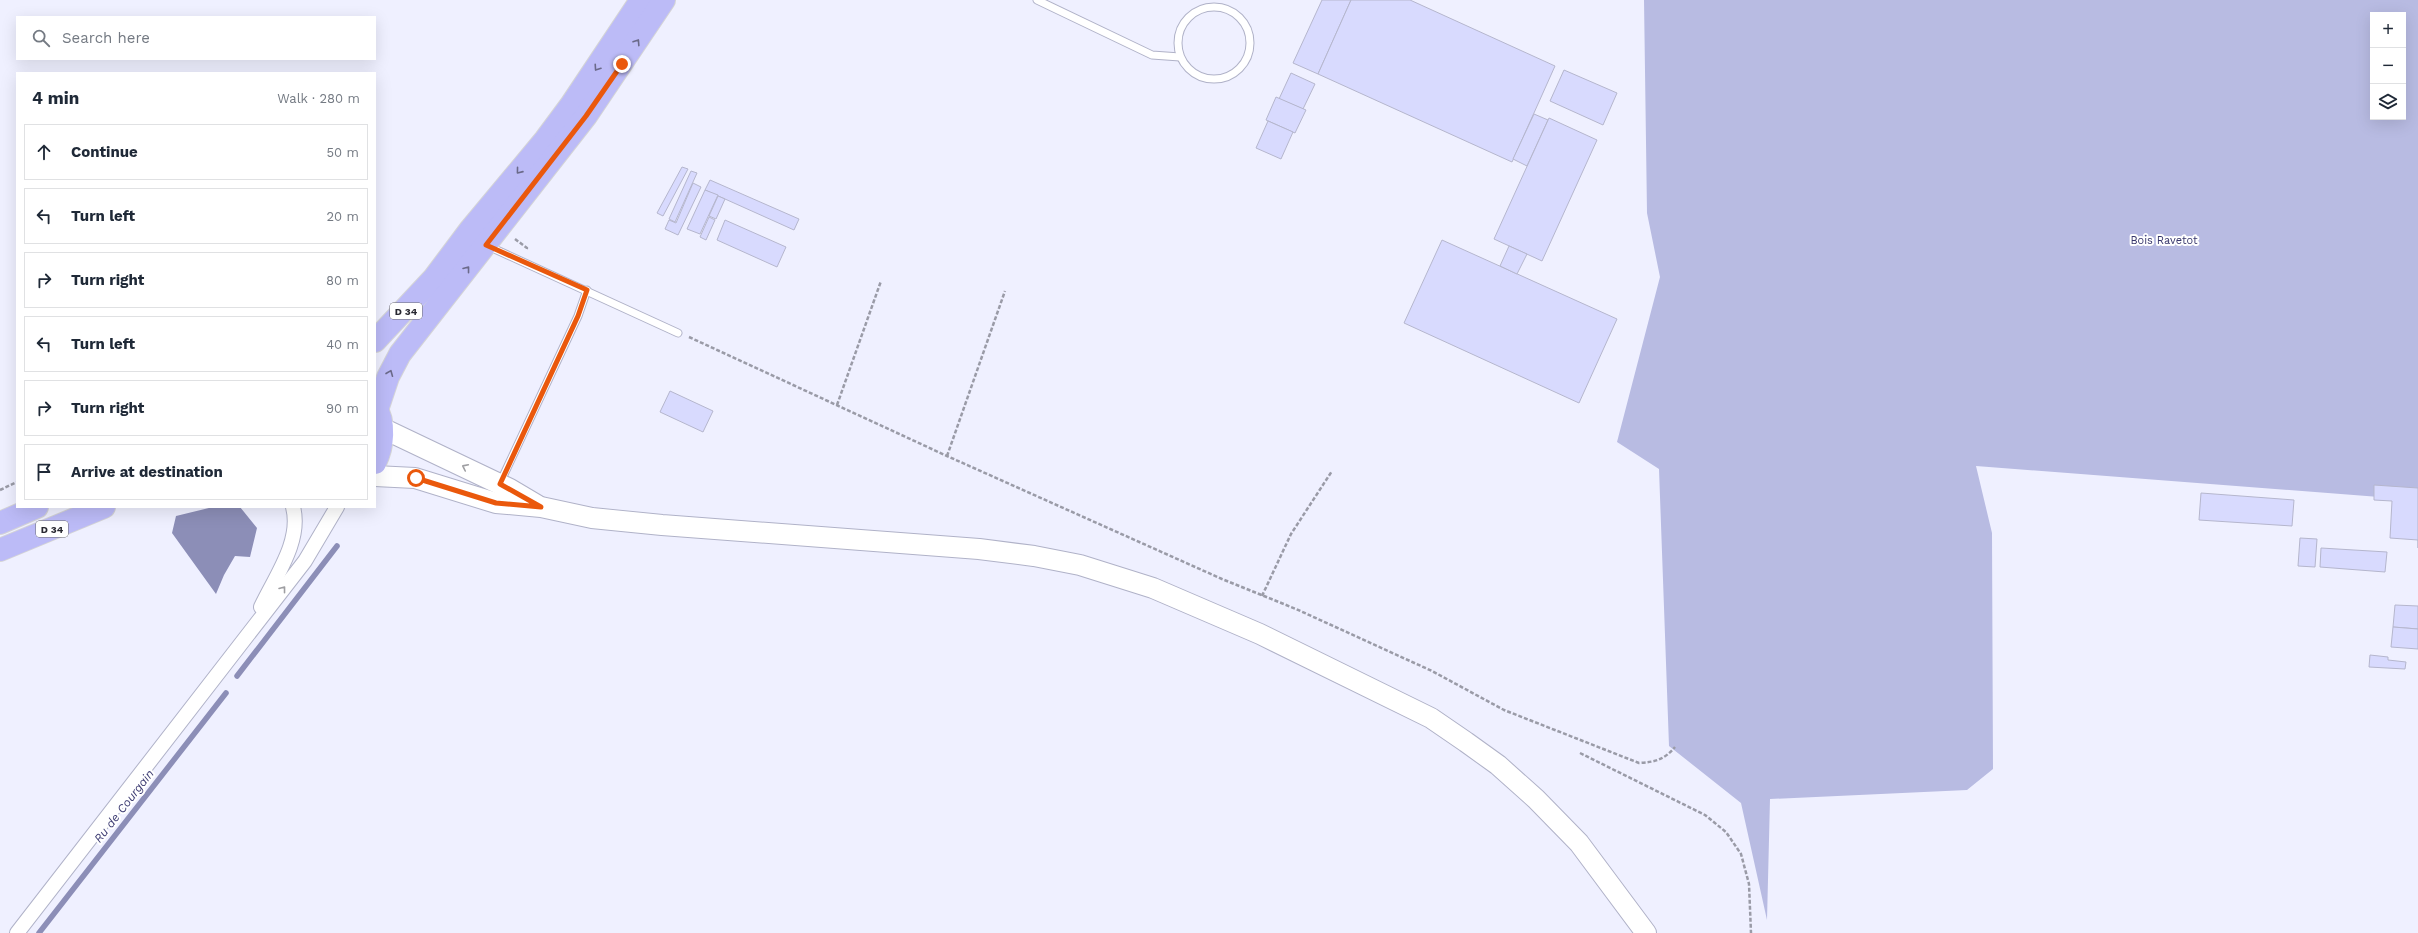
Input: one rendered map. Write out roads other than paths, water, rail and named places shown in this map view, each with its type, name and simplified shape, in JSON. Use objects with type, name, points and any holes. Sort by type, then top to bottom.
[{"type":"main road","name":"D 34","points":[[376,340],[434,278],[470,230],[545,140],[571,105],[641,0]]},
{"type":"main road","name":"D 34","points":[[378,415],[388,377],[400,354],[586,116],[664,0]]},
{"type":"main road","points":[[376,460],[381,446],[378,415]]},
{"type":"main road","points":[[378,415],[541,507]]},
{"type":"main road","points":[[376,476],[416,478],[496,503],[541,507],[592,518],[662,525],[979,549],[1034,556],[1080,565],[1153,588],[1260,634],[1431,718],[1466,742],[1498,765],[1536,799],[1580,843],[1646,933]]},
{"type":"main road","name":"D 34","points":[[0,523],[35,508]]},
{"type":"main road","name":"D 34","points":[[0,550],[102,508]]},
{"type":"street","points":[[250,631],[290,547],[294,532],[293,508]]},
{"type":"street","points":[[17,933],[305,561],[336,508]]},
{"type":"lane","points":[[1037,0],[1152,55],[1180,57]]},
{"type":"lane","points":[[1219,7],[1231,10],[1241,18],[1248,28],[1251,40],[1248,57],[1239,71],[1229,77],[1218,80],[1206,79],[1195,74],[1186,67],[1180,57],[1178,45],[1179,32],[1185,21],[1194,13],[1206,8],[1219,7]]},
{"type":"lane","points":[[486,245],[678,333]]},
{"type":"lane","points":[[500,484],[578,316],[587,290]]},
{"type":"waterway","name":"Ru de Courgain","points":[[237,676],[337,546]]},
{"type":"waterway","name":"Ru de Courgain","points":[[39,933],[226,693]]},
{"type":"park label","name":"Bois Ravetot","points":[[2164,240]]}]
